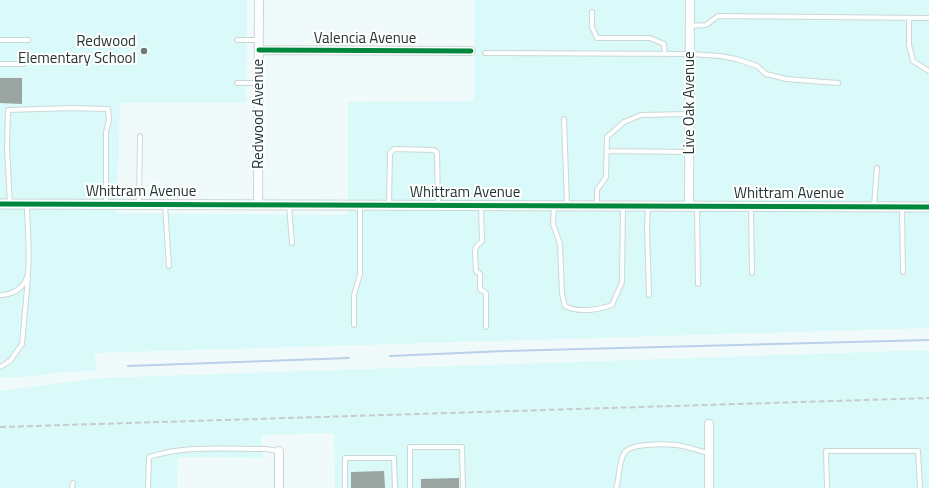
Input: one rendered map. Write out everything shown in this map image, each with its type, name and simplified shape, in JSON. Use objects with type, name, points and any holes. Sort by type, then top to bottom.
[{"type":"street","name":"Redwood Avenue","points":[[258,204],[259,0]]},
{"type":"street","name":"Live Oak Avenue","points":[[690,0],[689,152],[693,206]]},
{"type":"street","name":"Valencia Avenue","points":[[259,50],[471,51]]},
{"type":"street","name":"Whittram Avenue","points":[[0,204],[929,207]]},
{"type":"street","points":[[709,424],[709,488]]},
{"type":"street","points":[[279,451],[279,488]]},
{"type":"lane","points":[[592,12],[592,27],[597,38],[650,38],[664,44],[665,54]]},
{"type":"lane","points":[[690,26],[706,25],[718,16],[929,18]]},
{"type":"lane","points":[[909,18],[910,45],[913,61],[929,71]]},
{"type":"lane","points":[[0,40],[28,40]]},
{"type":"lane","points":[[237,40],[259,40]]},
{"type":"lane","points":[[485,53],[690,54],[720,56],[757,66],[766,74],[786,79],[838,83]]},
{"type":"lane","points":[[0,64],[23,64]]},
{"type":"lane","points":[[237,83],[259,83]]},
{"type":"lane","points":[[10,204],[7,148],[8,110],[71,108],[108,109],[109,120],[106,132],[106,204]]},
{"type":"lane","points":[[598,206],[597,190],[606,177],[607,137],[624,122],[641,115],[690,114]]},
{"type":"lane","points":[[564,119],[567,205]]},
{"type":"lane","points":[[139,204],[140,136]]},
{"type":"lane","points":[[389,205],[390,153],[394,149],[402,148],[433,150],[436,152],[438,205]]},
{"type":"lane","points":[[607,151],[689,152]]},
{"type":"lane","points":[[874,206],[877,168]]},
{"type":"lane","points":[[0,367],[10,361],[22,344],[28,276],[27,204]]},
{"type":"lane","points":[[165,204],[169,266]]},
{"type":"lane","points":[[289,205],[292,243]]},
{"type":"lane","points":[[354,325],[354,295],[360,274],[360,205]]},
{"type":"lane","points":[[481,205],[482,240],[476,247],[475,252],[476,271],[480,274],[480,289],[486,293],[486,327]]},
{"type":"lane","points":[[554,205],[553,224],[560,244],[562,294],[565,306],[574,310],[602,309],[612,305],[619,292],[622,282],[624,206]]},
{"type":"lane","points":[[648,206],[647,228],[649,295]]},
{"type":"lane","points":[[693,206],[698,284]]},
{"type":"lane","points":[[751,206],[752,273]]},
{"type":"lane","points":[[902,207],[903,272]]},
{"type":"lane","points":[[0,294],[5,295],[21,288],[28,276]]},
{"type":"lane","points":[[616,488],[620,462],[624,453],[629,448],[639,446],[676,445],[695,451],[709,452]]},
{"type":"lane","points":[[410,488],[410,447],[462,447],[463,488]]},
{"type":"lane","points":[[148,488],[149,457],[163,452],[178,450],[266,449],[279,451]]},
{"type":"lane","points":[[827,488],[826,451],[918,451],[920,488]]},
{"type":"lane","points":[[345,488],[345,458],[394,458],[395,488]]},
{"type":"lane","points":[[72,488],[74,483]]},
{"type":"shaded area","points":[[0,0],[247,0],[246,103],[120,103],[117,213],[348,215],[348,102],[474,101],[474,0],[929,0],[929,328],[95,353],[96,371],[62,372],[36,376],[0,378]]},
{"type":"shaded area","points":[[929,350],[929,488],[335,488],[334,433],[261,435],[263,458],[178,457],[177,488],[0,488],[0,391],[99,378]]},
{"type":"building","points":[[0,78],[22,78],[22,104],[0,103]]},
{"type":"building","points":[[384,471],[385,488],[351,488],[351,472]]},
{"type":"building","points":[[459,478],[459,488],[421,488],[421,479]]},
{"type":"waterway","points":[[390,356],[505,351],[929,340]]},
{"type":"waterway","points":[[128,366],[349,358]]},
{"type":"railway","points":[[0,427],[929,398]]},
{"type":"cycle path","points":[[259,50],[471,51]]},
{"type":"cycle path","points":[[0,204],[929,207]]},
{"type":"place","name":"Redwood Elementary School","points":[[144,51]]}]
